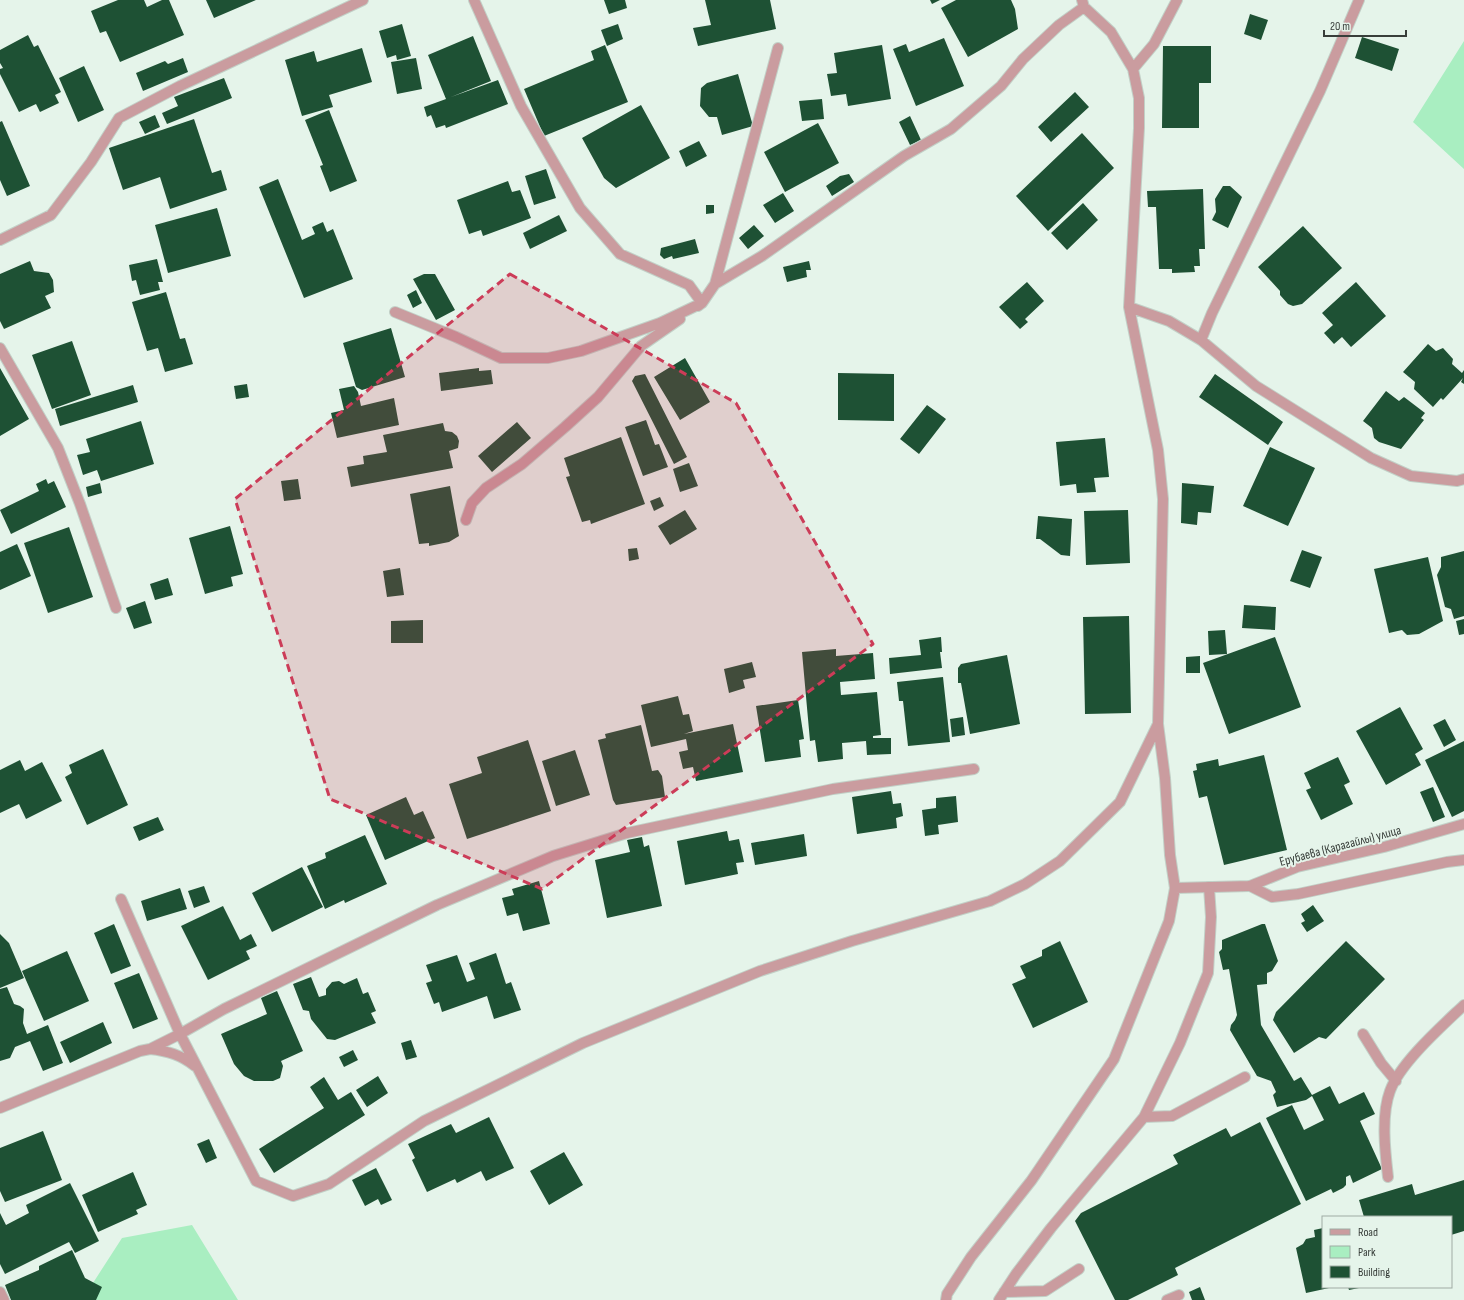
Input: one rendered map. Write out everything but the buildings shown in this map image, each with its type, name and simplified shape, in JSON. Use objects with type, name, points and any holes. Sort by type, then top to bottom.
[{"type":"street","points":[[0,240],[51,215],[91,162],[119,118],[180,86],[363,0]]},
{"type":"street","points":[[474,0],[521,106],[580,208],[620,254],[689,285],[702,303]]},
{"type":"street","points":[[1133,69],[1154,44],[1177,0]]},
{"type":"street","points":[[1201,340],[1212,313],[1320,91],[1360,0]]},
{"type":"street","points":[[715,284],[762,256],[904,156],[951,129],[1001,86],[1023,59],[1083,3],[1112,32],[1133,69],[1139,98],[1139,128],[1129,307],[1158,450],[1163,499],[1158,724],[1165,778],[1170,854],[1175,888],[1169,921],[1114,1059],[1031,1181],[971,1257],[948,1294],[946,1300]]},
{"type":"street","points":[[466,520],[472,504],[486,488],[522,464],[598,397],[641,346],[702,303],[715,284],[778,48]]},
{"type":"street","points":[[395,312],[502,358],[548,358],[581,351],[660,323],[702,303]]},
{"type":"street","points":[[1129,307],[1169,321],[1201,340],[1256,386],[1371,458],[1411,476],[1457,482],[1464,479]]},
{"type":"street","points":[[0,348],[58,448],[80,504],[116,608]]},
{"type":"street","points":[[121,899],[180,1034],[256,1181],[293,1196],[329,1184],[424,1121],[583,1043],[760,971],[852,941],[990,901],[1025,884],[1060,861],[1120,802],[1158,724]]},
{"type":"street","points":[[0,1108],[150,1049],[224,1009],[437,904],[553,856],[627,833],[833,789],[974,768]]},
{"type":"street","name":"Ерубаева (Карагайлы) улица","points":[[1175,888],[1250,886],[1297,868],[1384,847],[1464,824]]},
{"type":"street","points":[[1250,886],[1272,897],[1298,894],[1447,862],[1464,860]]},
{"type":"street","points":[[1002,1296],[1051,1228],[1144,1117],[1180,1043],[1208,973],[1211,917],[1209,887]]},
{"type":"street","points":[[1388,1177],[1384,1125],[1390,1091],[1403,1069],[1464,1005]]},
{"type":"street","points":[[1363,1034],[1381,1063],[1396,1081]]},
{"type":"street","points":[[150,1049],[168,1051],[184,1057],[198,1068]]},
{"type":"street","points":[[1144,1117],[1172,1116],[1245,1077]]},
{"type":"street","points":[[1002,1296],[1046,1291],[1079,1269]]},
{"type":"street","points":[[0,1292],[4,1300]]},
{"type":"street","points":[[1167,1300],[1179,1296]]},
{"type":"highlighted area","points":[[510,274],[736,403],[873,644],[542,889],[330,799],[235,499]]},
{"type":"green space","points":[[1464,41],[1464,169],[1413,122]]},
{"type":"green space","points":[[192,1225],[238,1300],[82,1300],[122,1238]]}]
